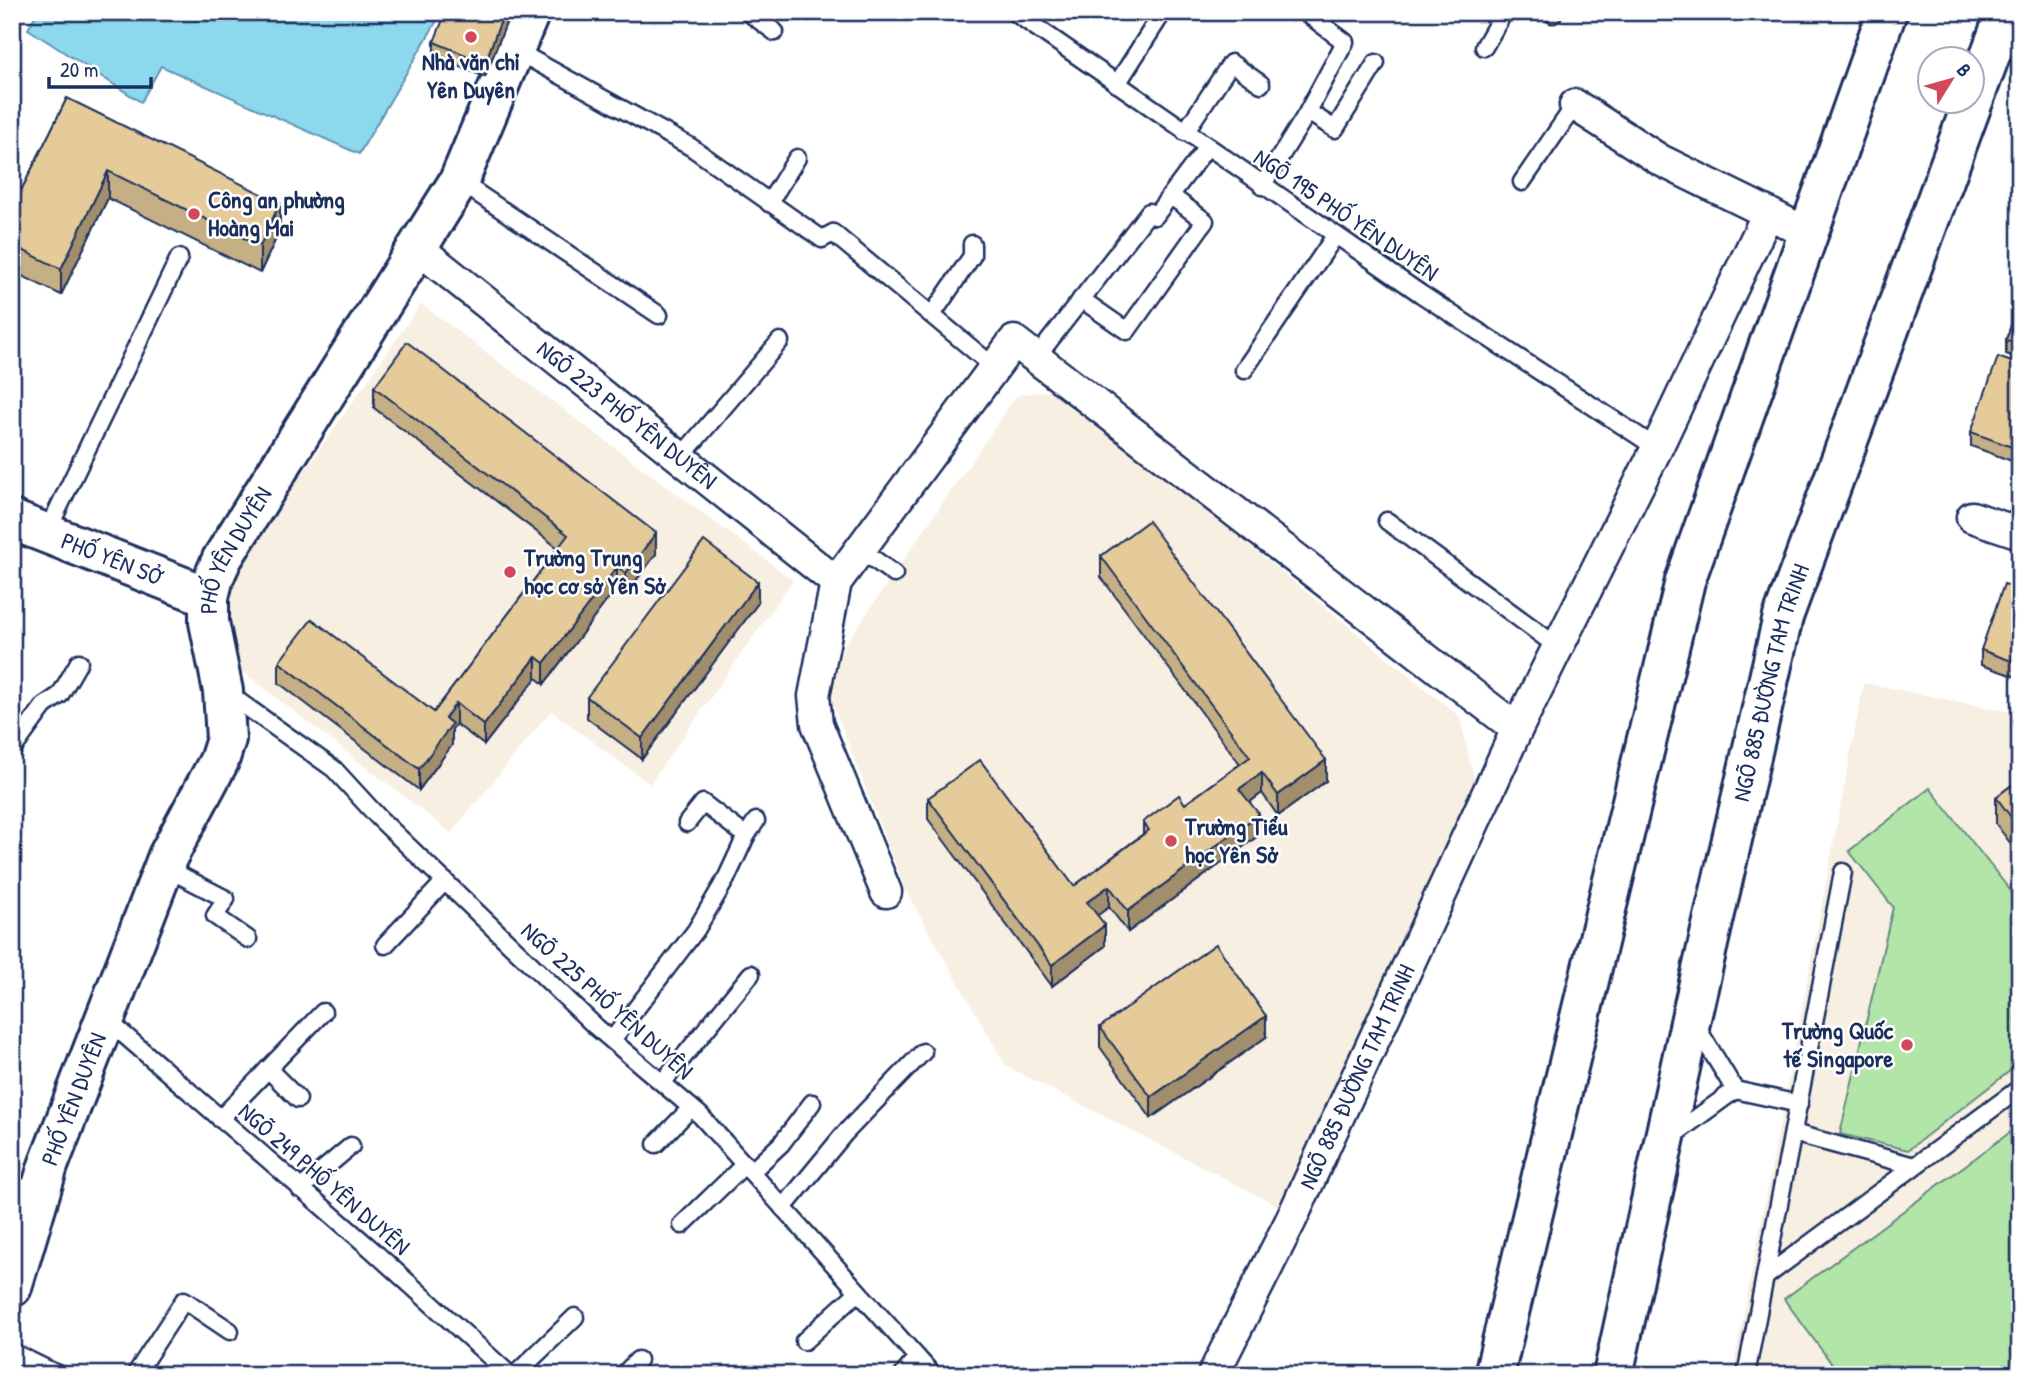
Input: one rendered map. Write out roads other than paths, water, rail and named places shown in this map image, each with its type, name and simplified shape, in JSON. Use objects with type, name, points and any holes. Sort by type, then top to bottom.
[{"type":"street","name":"PHỐ YÊN DUYÊN","points":[[12,1287],[26,1190],[48,1166],[164,867],[219,761],[226,739],[223,691],[209,622],[209,597],[214,577],[222,559],[419,249],[459,181],[530,12]]},
{"type":"street","points":[[1494,1375],[1685,581],[1887,12]]},
{"type":"street","name":"NGÕ 885 ĐƯỜNG TAM TRINH","points":[[1613,1375],[1690,1018],[1783,617],[2006,12]]},
{"type":"street","points":[[1575,105],[1660,160],[1809,234]]},
{"type":"street","name":"NGÕ 885 ĐƯỜNG TAM TRINH","points":[[1213,1375],[1291,1220],[1517,729],[1657,448],[1768,214]]},
{"type":"street","name":"NGÕ 223 PHỐ YÊN DUYÊN","points":[[419,249],[836,582]]},
{"type":"street","points":[[886,892],[817,724],[814,696],[836,582],[1014,341],[1517,729]]},
{"type":"street","points":[[1972,517],[2020,533]]},
{"type":"street","name":"PHỐ YÊN SỞ","points":[[29,527],[209,597]]},
{"type":"lane","points":[[748,12],[775,32]]},
{"type":"lane","name":"NGÕ 195 PHỐ YÊN DUYÊN","points":[[1014,12],[1335,236],[1657,448]]},
{"type":"lane","points":[[1262,186],[1308,112],[1345,42],[1305,12]]},
{"type":"lane","points":[[1484,47],[1504,12]]},
{"type":"lane","points":[[1117,84],[1159,14]]},
{"type":"lane","points":[[513,49],[691,146],[822,239],[834,233],[994,367]]},
{"type":"lane","points":[[1185,132],[1231,63],[1261,84]]},
{"type":"lane","points":[[1308,112],[1335,130],[1376,63]]},
{"type":"lane","points":[[1522,182],[1575,105]]},
{"type":"lane","points":[[1036,358],[1149,212],[1155,216],[1207,148]]},
{"type":"lane","points":[[769,202],[797,158]]},
{"type":"lane","points":[[459,181],[659,315]]},
{"type":"lane","points":[[1081,299],[1127,331],[1205,221],[1171,196]]},
{"type":"lane","points":[[1244,370],[1335,236]]},
{"type":"lane","points":[[932,315],[972,256],[972,244]]},
{"type":"lane","points":[[29,527],[179,258]]},
{"type":"lane","points":[[680,458],[780,341]]},
{"type":"lane","points":[[1387,521],[1558,647]]},
{"type":"lane","points":[[860,548],[894,574]]},
{"type":"lane","points":[[12,750],[44,706],[60,695],[79,662]]},
{"type":"lane","name":"NGÕ 225 PHỐ YÊN DUYÊN","points":[[223,691],[334,769],[379,818],[595,1026],[691,1108],[933,1375]]},
{"type":"lane","points":[[687,823],[703,803],[746,836]]},
{"type":"lane","points":[[612,1040],[696,930],[756,821]]},
{"type":"lane","points":[[164,867],[226,899],[215,916],[248,939]]},
{"type":"lane","points":[[1746,1375],[1843,872]]},
{"type":"lane","points":[[385,945],[445,881]]},
{"type":"lane","points":[[663,1082],[751,974]]},
{"type":"lane","points":[[220,1119],[323,1012]]},
{"type":"lane","points":[[1690,1018],[1735,1090],[1799,1104]]},
{"type":"lane","name":"NGÕ 249 PHỐ YÊN DUYÊN","points":[[106,1019],[513,1375]]},
{"type":"lane","points":[[783,1208],[844,1134],[923,1052]]},
{"type":"lane","points":[[268,1069],[298,1099]]},
{"type":"lane","points":[[1765,1277],[2020,1088]]},
{"type":"lane","points":[[1663,1142],[1735,1090]]},
{"type":"lane","points":[[682,1225],[748,1168],[781,1144],[812,1103]]},
{"type":"lane","points":[[656,1144],[691,1108]]},
{"type":"lane","points":[[1793,1133],[1914,1167]]},
{"type":"lane","points":[[300,1189],[351,1146]]},
{"type":"lane","points":[[804,1341],[858,1292]]},
{"type":"lane","points":[[135,1375],[184,1300],[230,1331]]},
{"type":"lane","points":[[513,1375],[575,1317]]},
{"type":"lane","points":[[12,1352],[59,1375]]},
{"type":"lane","points":[[903,1375],[917,1358]]},
{"type":"lane","points":[[623,1375],[638,1360]]},
{"type":"water","points":[[37,12],[442,12],[359,154],[161,66],[141,102],[28,29]]},
{"type":"place","name":"Nhà văn chỉ Yên Duyên","points":[[471,37]]},
{"type":"place","name":"Công an phường Hoàng Mai","points":[[194,214]]},
{"type":"place","name":"Trường Trung học cơ sở Yên Sở","points":[[510,572]]},
{"type":"place","name":"Trường Tiểu học Yên Sở","points":[[1171,841]]},
{"type":"place","name":"Trường Quốc tế Singapore","points":[[1907,1045]]}]
